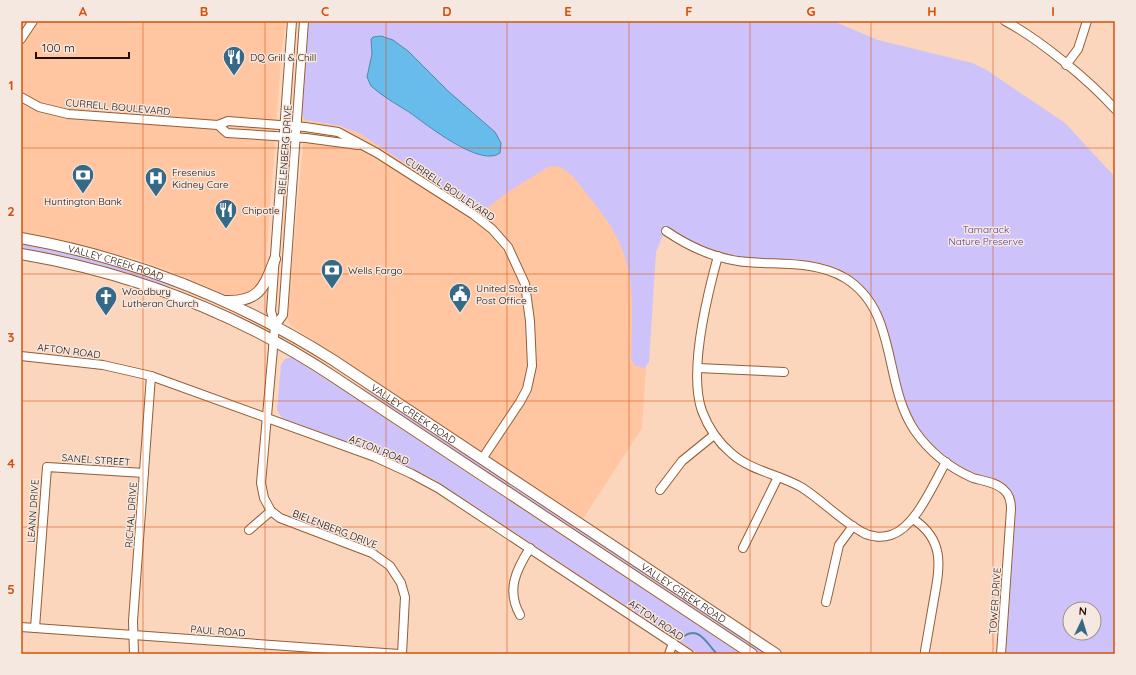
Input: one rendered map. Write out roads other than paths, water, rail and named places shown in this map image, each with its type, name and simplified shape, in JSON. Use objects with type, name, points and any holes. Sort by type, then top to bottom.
[{"type":"main road","name":"VALLEY CREEK ROAD","points":[[21,238],[74,249],[129,265],[184,284],[275,326],[333,360],[776,654]]},
{"type":"main road","name":"VALLEY CREEK ROAD","points":[[21,254],[88,268],[157,288],[210,309],[273,340],[328,373],[752,654]]},
{"type":"main road","points":[[223,301],[242,300],[254,296],[261,290],[275,259]]},
{"type":"street","points":[[21,39],[33,21]]},
{"type":"street","name":"BIELENBERG DRIVE","points":[[292,21],[272,311],[275,326],[261,486],[265,501],[271,511],[290,522],[372,553],[390,566],[401,582],[405,597],[400,654]]},
{"type":"street","name":"BIELENBERG DRIVE","points":[[275,326],[283,315],[304,21]]},
{"type":"street","points":[[1005,21],[1043,46],[1095,88],[1115,109]]},
{"type":"street","points":[[1066,65],[1078,49],[1088,21]]},
{"type":"street","name":"CURRELL BOULEVARD","points":[[21,97],[40,107],[68,114],[218,125],[228,121],[297,126],[338,132],[400,168],[492,229],[508,247],[522,274],[528,298],[533,352],[530,378],[520,402],[482,459]]},
{"type":"street","name":"CURRELL BOULEVARD","points":[[218,125],[227,133],[296,137],[363,146]]},
{"type":"street","name":"TOWER DRIVE","points":[[666,231],[689,245],[718,256],[738,261],[804,265],[824,269],[843,277],[859,289],[872,304],[882,323],[895,384],[908,420],[921,439],[946,462],[965,474],[1000,487],[1006,491],[1011,504],[1001,654]]},
{"type":"street","points":[[718,256],[703,318],[698,368],[699,396],[702,410],[714,435],[722,445],[740,460],[804,489],[853,526],[869,535],[883,537],[898,533],[913,519],[946,462]]},
{"type":"street","name":"AFTON ROAD","points":[[21,356],[103,365],[151,376],[375,457],[428,482],[689,654]]},
{"type":"street","points":[[698,368],[784,372]]},
{"type":"street","name":"RICHAL DRIVE","points":[[134,654],[132,635],[151,376]]},
{"type":"street","points":[[660,490],[682,461],[714,435]]},
{"type":"street","name":"SANEL STREET","points":[[46,467],[144,473]]},
{"type":"street","name":"LEANN DRIVE","points":[[35,628],[46,467]]},
{"type":"street","points":[[743,548],[778,477]]},
{"type":"street","points":[[249,530],[271,511]]},
{"type":"street","points":[[913,519],[928,532],[939,557],[938,577],[925,651]]},
{"type":"street","points":[[826,602],[839,545],[853,526]]},
{"type":"street","points":[[520,615],[514,601],[514,581],[519,566],[530,548]]},
{"type":"street","name":"PAUL ROAD","points":[[21,627],[400,654]]},
{"type":"street","points":[[669,654],[673,643]]},
{"type":"water","points":[[381,36],[393,40],[408,51],[448,91],[495,132],[501,143],[500,153],[491,156],[480,155],[453,143],[409,112],[384,97],[371,86],[367,77],[372,54],[371,39],[373,37]]},
{"type":"waterway","points":[[684,636],[690,633],[699,635],[717,654]]},
{"type":"place","name":"DQ Grill & Chill","points":[[234,76]]},
{"type":"place","name":"Huntington Bank","points":[[83,194]]},
{"type":"place","name":"Fresenius Kidney Care","points":[[156,198]]},
{"type":"place","name":"Chipotle","points":[[226,230]]},
{"type":"place","name":"Wells Fargo","points":[[332,290]]},
{"type":"place","name":"United States Post Office","points":[[460,314]]},
{"type":"place","name":"Woodbury Lutheran Church","points":[[106,316]]},
{"type":"park label","name":"Tamarack Nature Preserve","points":[[986,234]]}]
